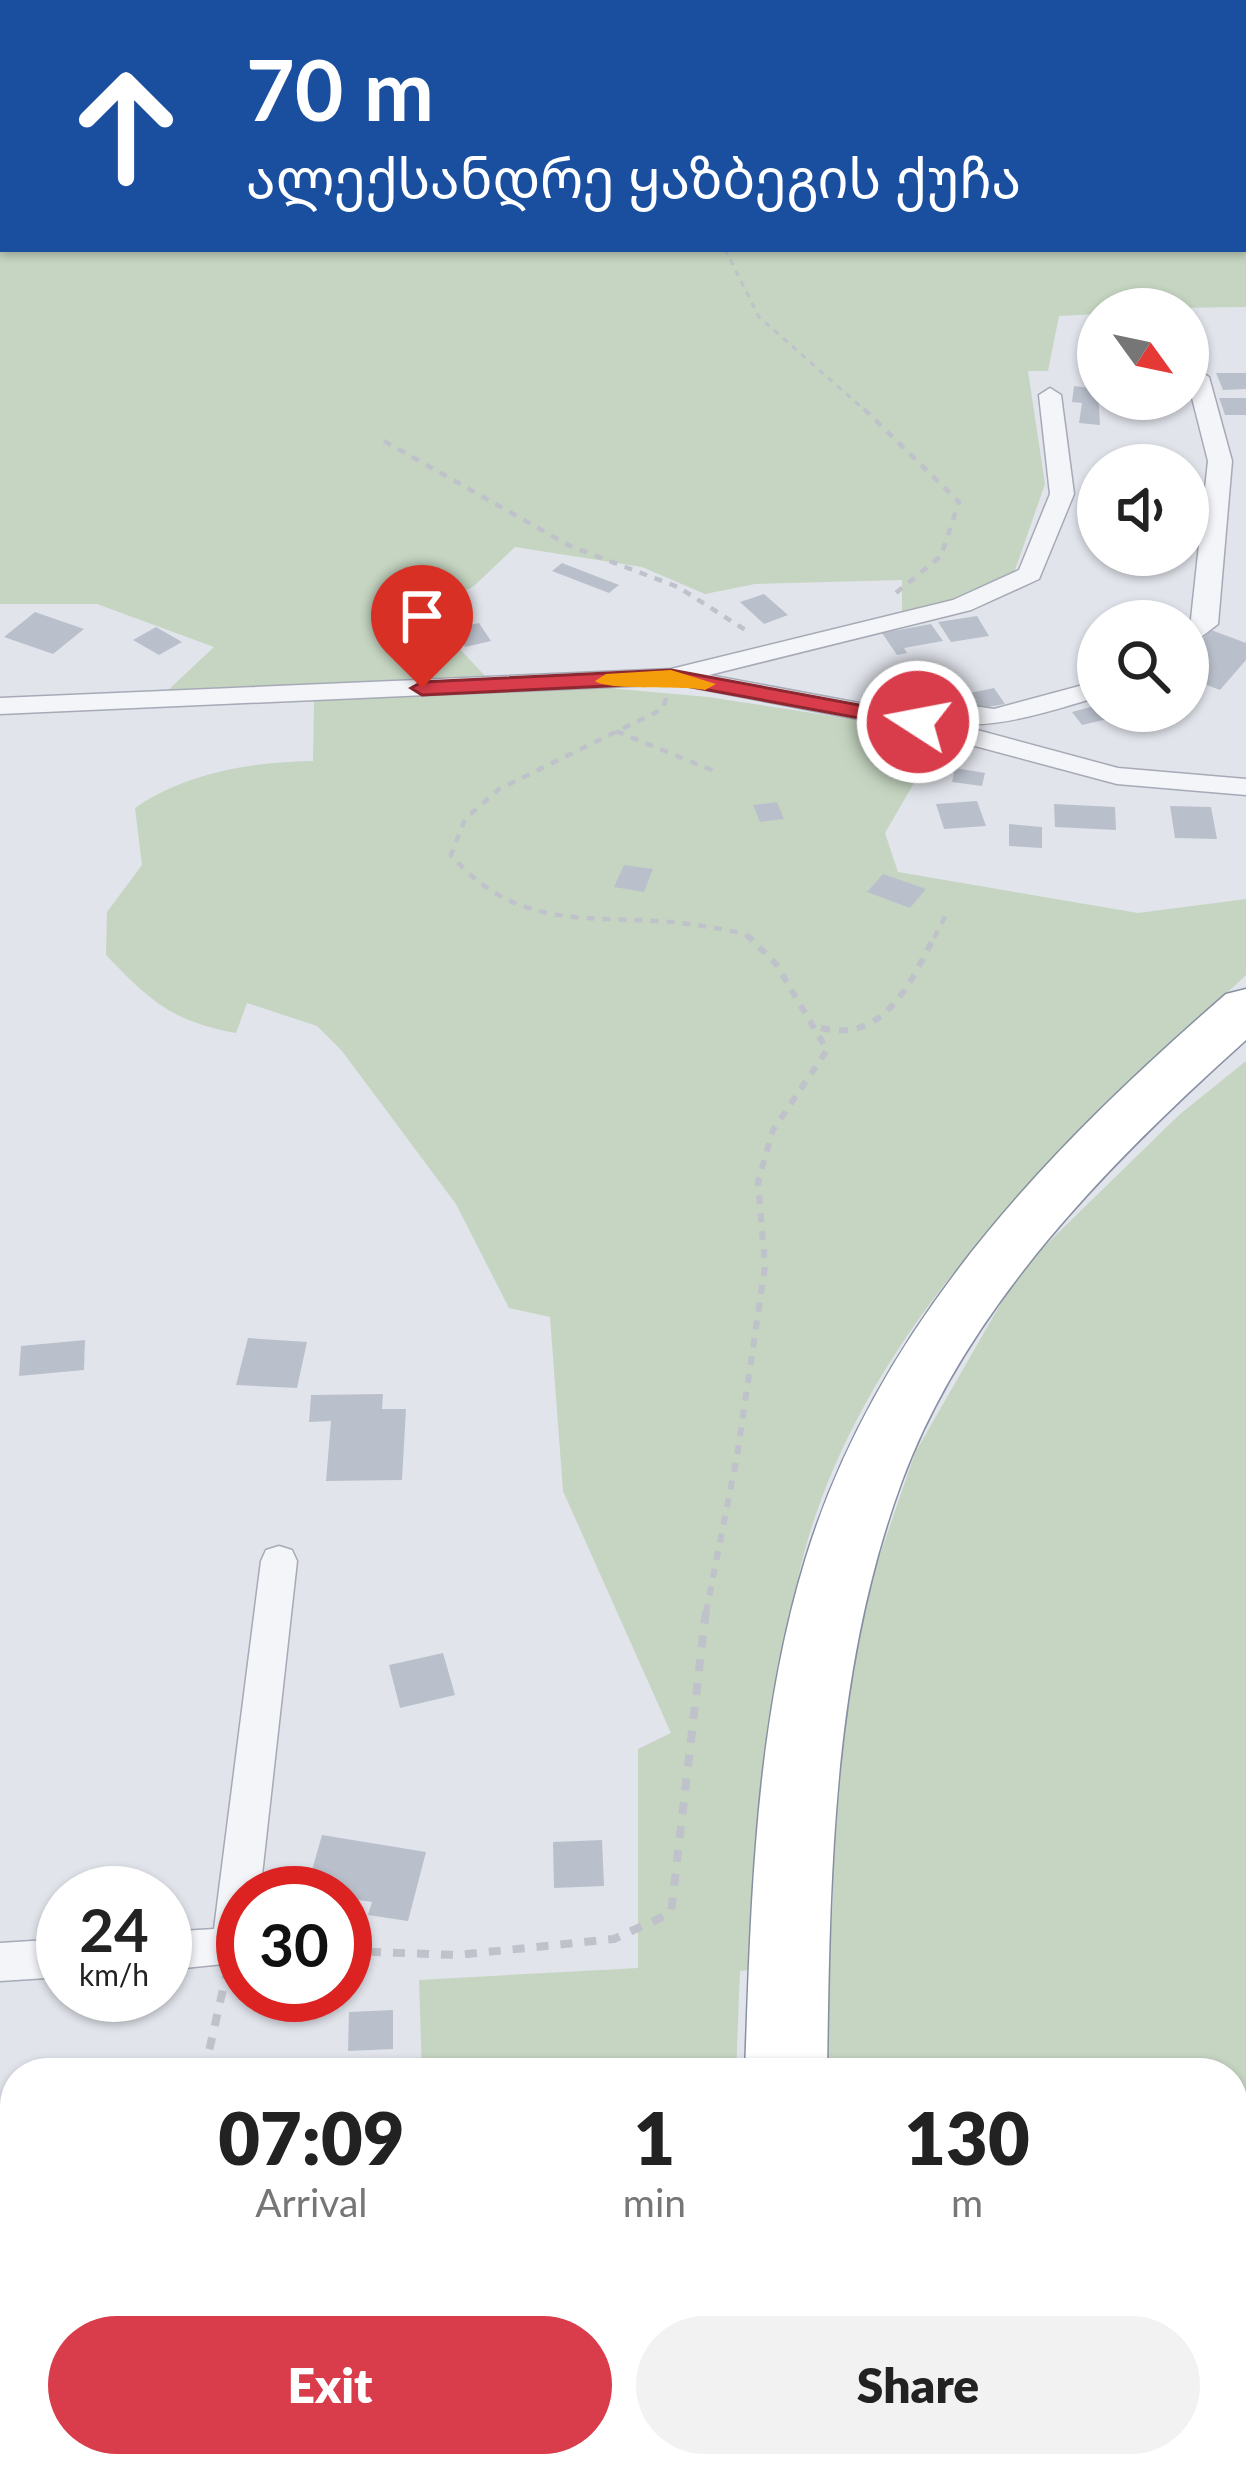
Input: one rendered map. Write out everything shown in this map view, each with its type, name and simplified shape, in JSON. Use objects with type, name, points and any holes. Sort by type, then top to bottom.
[{"type":"highway","points":[[786,2058],[793,1846],[812,1693],[841,1556],[884,1444],[949,1333],[1039,1213],[1130,1113],[1246,1008]]},
{"type":"street","points":[[0,706],[671,677],[962,604],[1030,574],[1062,494],[1050,395]]},
{"type":"street","points":[[1207,600],[1220,460],[1209,418]]},
{"type":"street","points":[[671,677],[948,729],[1096,772],[1246,787]]},
{"type":"street","points":[[730,687],[743,681],[774,681],[995,717],[1077,695]]},
{"type":"street","points":[[243,1866],[279,1561]]},
{"type":"street","points":[[0,1962],[36,1960]]},
{"type":"path","points":[[726,252],[759,317],[900,441],[959,502],[941,556],[883,604],[831,636]]},
{"type":"path","points":[[384,441],[570,546],[678,587],[772,651]]},
{"type":"path","points":[[372,1952],[458,1955],[614,1939],[671,1913],[712,1562],[737,1456],[764,1266],[758,1182],[773,1130],[827,1050],[821,1028],[785,973],[748,936],[688,922],[562,920],[502,903],[469,884],[451,855],[465,819],[499,789],[663,709],[671,677]]},
{"type":"path","points":[[616,731],[714,771]]},
{"type":"path","points":[[821,1028],[850,1036],[879,1024],[947,913]]},
{"type":"path","points":[[210,2058],[216,2021]]},
{"type":"green space","points":[[0,252],[1246,252],[1246,307],[1209,308],[1209,288],[1077,288],[1077,315],[1059,316],[1048,371],[1028,371],[1045,484],[1014,573],[956,599],[902,612],[902,580],[755,584],[705,594],[642,567],[515,547],[474,586],[425,612],[487,678],[489,692],[608,688],[708,697],[943,733],[885,833],[898,872],[1138,913],[1246,899],[1246,975],[1119,1095],[997,1221],[891,1360],[849,1436],[815,1517],[790,1623],[777,1739],[767,1968],[740,1971],[737,2058],[422,2058],[419,1980],[638,1968],[638,1749],[671,1733],[563,1491],[550,1317],[509,1308],[456,1204],[342,1051],[317,1026],[247,1003],[236,1033],[195,1022],[149,997],[106,955],[107,912],[142,865],[135,808],[197,778],[266,764],[313,761],[314,702],[322,688],[165,693],[214,647],[97,604],[0,604]]},
{"type":"green space","points":[[1246,1061],[1246,2058],[824,2058],[833,1899],[828,1806],[870,1584],[915,1453],[1020,1270],[1179,1115]]},
{"type":"building","points":[[1216,373],[1246,373],[1246,389],[1223,390]]},
{"type":"building","points":[[1219,398],[1246,398],[1246,415],[1225,415]]},
{"type":"building","points":[[562,563],[619,585],[609,593],[552,571]]},
{"type":"building","points":[[764,594],[788,615],[764,624],[740,602]]},
{"type":"building","points":[[35,612],[84,629],[53,654],[4,637]]},
{"type":"building","points":[[977,616],[989,636],[951,642],[938,622]]},
{"type":"building","points":[[479,623],[491,641],[465,647],[454,628]]},
{"type":"building","points":[[931,624],[943,641],[904,648],[907,653],[897,655],[882,633]]},
{"type":"building","points":[[156,627],[182,642],[159,655],[133,640]]},
{"type":"building","points":[[1209,632],[1246,643],[1246,660],[1220,690],[1209,686]]},
{"type":"building","points":[[994,688],[1005,704],[971,710],[960,695]]},
{"type":"building","points":[[955,768],[985,773],[982,786],[952,782]]},
{"type":"building","points":[[977,801],[986,826],[944,829],[936,804]]},
{"type":"building","points":[[777,802],[784,819],[760,822],[753,805]]},
{"type":"building","points":[[1054,804],[1115,807],[1116,830],[1055,827]]},
{"type":"building","points":[[1170,806],[1211,807],[1217,839],[1175,838]]},
{"type":"building","points":[[1009,824],[1042,827],[1042,848],[1009,846]]},
{"type":"building","points":[[624,865],[653,869],[644,892],[614,887]]},
{"type":"building","points":[[883,874],[926,889],[910,908],[867,892]]},
{"type":"building","points":[[248,1338],[307,1342],[297,1388],[236,1385]]},
{"type":"building","points":[[85,1340],[84,1370],[19,1376],[21,1346]]},
{"type":"building","points":[[383,1394],[382,1409],[406,1409],[402,1480],[326,1481],[331,1421],[309,1422],[311,1395]]},
{"type":"building","points":[[443,1653],[455,1695],[400,1708],[389,1665]]},
{"type":"building","points":[[322,1835],[426,1852],[408,1921],[372,1916],[372,1866],[313,1866]]},
{"type":"building","points":[[602,1840],[604,1886],[554,1888],[553,1842]]},
{"type":"building","points":[[393,2010],[393,2049],[348,2051],[349,2022],[372,2022],[372,2011]]},
{"type":"slow traffic","points":[[606,681],[671,677],[705,684]]},
{"type":"route","points":[[422,688],[671,677],[918,722]]}]
